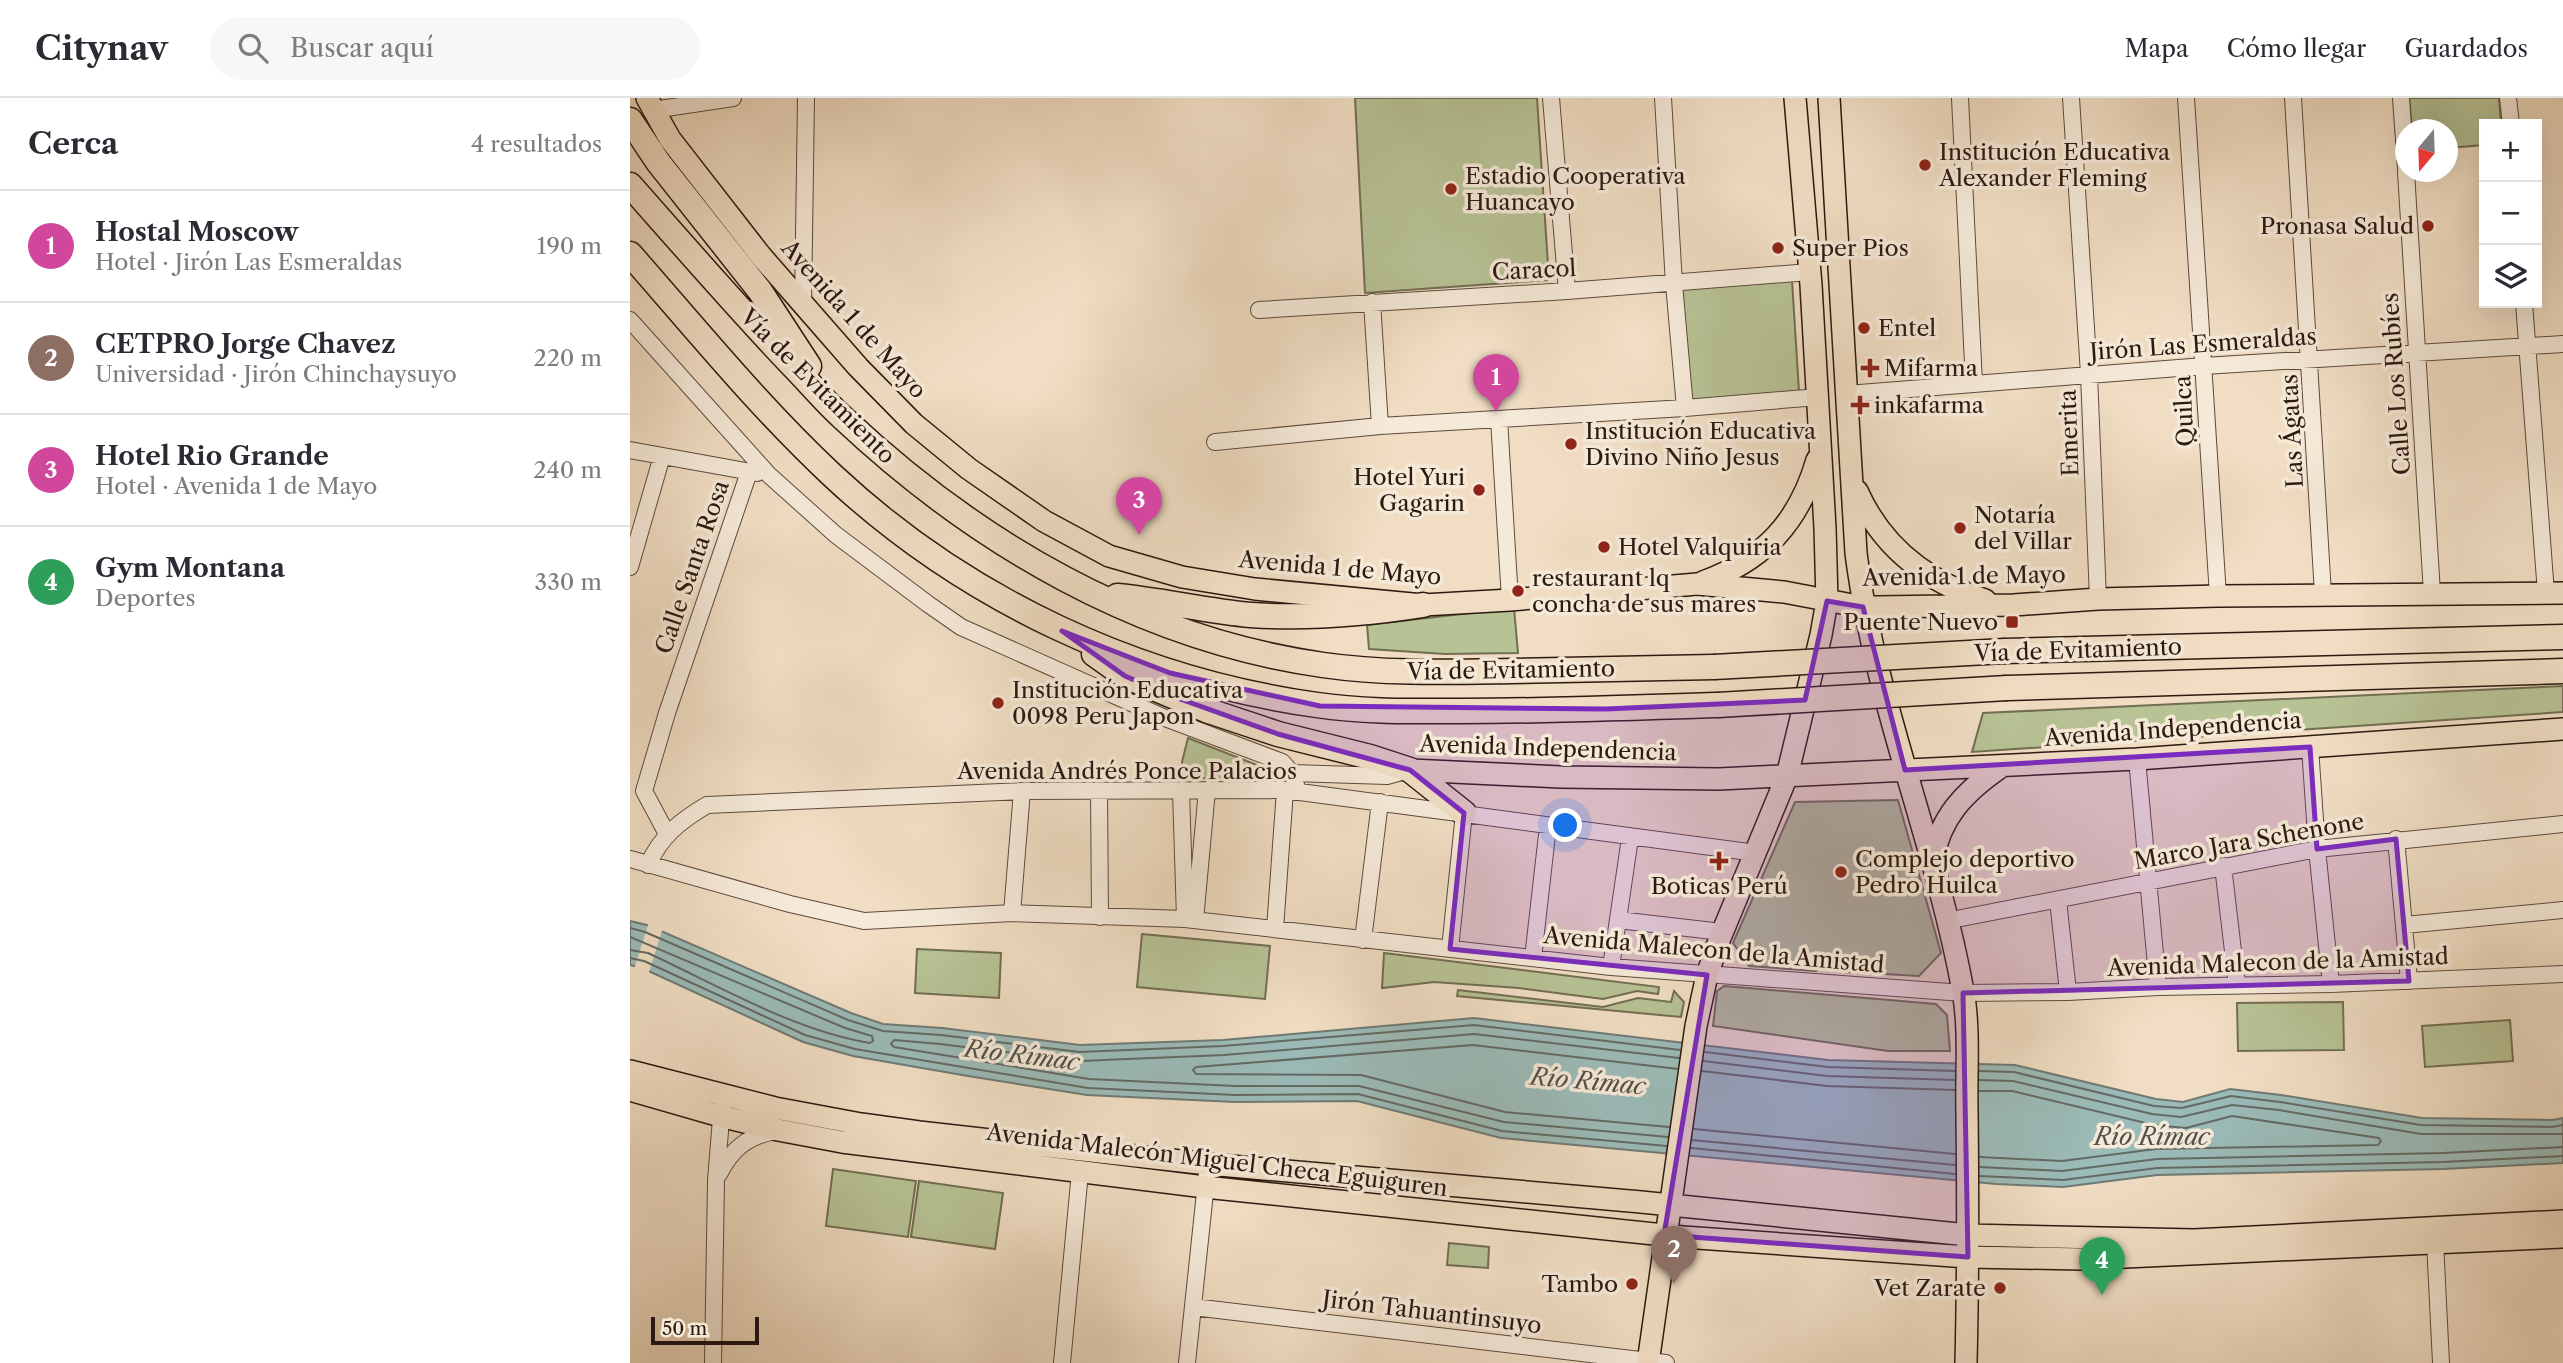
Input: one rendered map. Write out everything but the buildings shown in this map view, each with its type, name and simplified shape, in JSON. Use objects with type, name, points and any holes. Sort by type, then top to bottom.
[{"type":"highway","points":[[643,109],[658,162],[760,291],[842,417]]},
{"type":"highway","name":"Vía de Evitamiento","points":[[630,185],[741,312],[842,417],[931,493],[979,529],[1029,560],[1091,593],[1173,627],[1248,651],[1324,665],[1403,671],[1470,672],[1714,667],[2005,652],[2563,637]]},
{"type":"highway","name":"Vía de Evitamiento","points":[[630,254],[782,426],[835,478],[948,566],[1062,631],[1170,673],[1240,692],[1320,706],[1482,710],[1718,705],[2007,688],[2563,671]]},
{"type":"highway","points":[[1091,593],[1249,614],[1295,617],[1375,612],[1423,605]]},
{"type":"highway","points":[[1062,631],[1125,676],[1169,695],[1278,734],[1410,770],[1464,813]]},
{"type":"main road","points":[[1654,1362],[1664,1235],[1696,1026],[1707,975],[1722,932],[1787,776],[1827,601],[1811,272],[1796,98]]},
{"type":"main road","points":[[1829,98],[1856,553],[1863,607],[1932,864],[1963,993],[1968,1225],[1966,1363]]},
{"type":"main road","name":"Avenida 1 de Mayo","points":[[643,109],[803,305],[858,367],[923,432],[969,469],[1044,521],[1110,556],[1182,578],[1255,589],[1423,605],[1697,584],[1755,588],[1863,607],[2014,605],[2098,599],[2218,596],[2555,593]]},
{"type":"main road","points":[[1697,584],[1734,569],[1778,535],[1799,506],[1810,484],[1821,437]]},
{"type":"main road","points":[[1852,479],[1864,507],[1881,533],[1918,569],[1964,593],[2014,605]]},
{"type":"main road","name":"Avenida Independencia","points":[[1410,770],[1561,777],[1719,779],[2137,760],[2563,729]]},
{"type":"main road","points":[[1932,864],[1941,829],[1956,806],[1984,778],[2002,766]]},
{"type":"main road","name":"Avenida Malecón Miguel Checa Eguiguren","points":[[630,1071],[778,1130],[842,1142],[1205,1187],[1664,1235],[1968,1257],[2082,1259],[2563,1237]]},
{"type":"main road","name":"Avenida Malecón Miguel Checa Eguiguren","points":[[630,1090],[722,1106],[861,1124],[1208,1164],[1670,1198],[1968,1225],[2194,1240],[2563,1221]]},
{"type":"street","points":[[643,109],[733,98]]},
{"type":"street","points":[[803,305],[806,98]]},
{"type":"street","points":[[1551,98],[1567,291]]},
{"type":"street","points":[[1663,98],[1674,284],[1685,408]]},
{"type":"street","points":[[1960,98],[1974,384]]},
{"type":"street","name":"Emerita","points":[[2071,98],[2089,374],[2098,599]]},
{"type":"street","name":"Quilca","points":[[2186,98],[2218,596]]},
{"type":"street","name":"Las Ágatas","points":[[2293,98],[2323,594]]},
{"type":"street","name":"Calle Los Rubíes","points":[[2401,98],[2402,119]]},
{"type":"street","points":[[2508,98],[2510,119]]},
{"type":"street","name":"Calle Los Rubíes","points":[[2407,182],[2432,593]]},
{"type":"street","name":"Caracol","points":[[1259,310],[1674,284],[1811,272]]},
{"type":"street","points":[[1372,302],[1380,426]]},
{"type":"street","points":[[2524,308],[2555,593]]},
{"type":"street","points":[[630,320],[769,475],[836,535],[961,627],[1165,718],[1282,762],[1292,773],[1292,791],[1275,929]]},
{"type":"street","name":"Jirón Las Esmeraldas","points":[[1847,394],[2089,374],[2563,344]]},
{"type":"street","points":[[1215,442],[1380,426],[1685,408],[1818,397]]},
{"type":"street","points":[[1499,419],[1510,600]]},
{"type":"street","points":[[630,450],[769,475]]},
{"type":"street","points":[[630,567],[635,533],[662,456]]},
{"type":"street","name":"Calle Santa Rosa","points":[[667,834],[637,789],[667,713],[749,472]]},
{"type":"street","points":[[2310,747],[2331,984]]},
{"type":"street","points":[[2137,760],[2158,987]]},
{"type":"street","name":"Avenida Independencia","points":[[1292,773],[1387,776],[1410,770]]},
{"type":"street","points":[[1181,790],[1190,920]]},
{"type":"street","points":[[1190,920],[1207,790]]},
{"type":"street","points":[[1012,913],[1023,791]]},
{"type":"street","name":"Avenida Andrés Ponce Palacios","points":[[648,865],[667,834],[684,818],[707,805],[1023,791],[1292,791],[1756,853]]},
{"type":"street","points":[[1099,791],[1100,917]]},
{"type":"street","points":[[1363,940],[1380,802]]},
{"type":"street","points":[[1450,949],[1464,813]]},
{"type":"street","name":"Marco Jara Schenone","points":[[1946,921],[2317,849],[2563,824]]},
{"type":"street","points":[[1533,958],[1548,826]]},
{"type":"street","points":[[1611,967],[1630,838]]},
{"type":"street","points":[[2396,839],[2409,981]]},
{"type":"street","name":"Avenida Malecon de la Amistad","points":[[630,859],[790,904],[864,920],[1012,913],[1190,920],[1611,967],[1963,993],[2331,984],[2563,974]]},
{"type":"street","points":[[2223,866],[2237,985]]},
{"type":"street","points":[[2058,900],[2068,992]]},
{"type":"street","points":[[2404,925],[2563,911]]},
{"type":"street","points":[[1618,919],[1722,932]]},
{"type":"street","points":[[713,1363],[716,1180],[722,1106]]},
{"type":"street","points":[[716,1180],[733,1152],[744,1142],[758,1134],[778,1130]]},
{"type":"street","points":[[1187,1363],[1208,1164]]},
{"type":"street","points":[[1062,1363],[1080,1172]]},
{"type":"street","points":[[2435,1242],[2441,1363]]},
{"type":"street","name":"Jirón Tahuantinsuyo","points":[[1193,1307],[1535,1355],[1654,1362]]},
{"type":"highlighted area","points":[[1827,601],[1863,607],[1905,770],[2310,747],[2317,849],[2396,839],[2409,981],[1963,993],[1968,1257],[1664,1235],[1707,975],[1450,949],[1464,813],[1410,770],[1278,734],[1169,695],[1125,676],[1062,631],[1170,673],[1320,706],[1606,709],[1805,700]]},
{"type":"green space","name":"Estadio Cooperativa Huancayo","points":[[1355,98],[1537,98],[1549,280],[1365,293]]},
{"type":"green space","points":[[2409,98],[2499,98],[2501,119],[2479,119],[2479,145],[2458,147],[2458,119],[2411,119]]},
{"type":"green space","points":[[1792,280],[1799,392],[1688,401],[1678,286]]},
{"type":"green space","points":[[1514,608],[1518,653],[1445,654],[1369,649],[1367,625]]},
{"type":"green space","points":[[2563,686],[2563,712],[1972,752],[1983,713]]},
{"type":"green space","points":[[1188,738],[1257,765],[1261,775],[1183,779],[1182,762]]},
{"type":"green space","name":"Complejo deportivo Pedro Huilca","points":[[1898,800],[1941,953],[1919,976],[1849,972],[1843,964],[1827,962],[1816,971],[1749,966],[1733,943],[1795,802]]},
{"type":"green space","points":[[1142,934],[1270,946],[1265,999],[1137,987]]},
{"type":"green space","points":[[917,949],[1001,953],[999,998],[915,993]]},
{"type":"green space","points":[[1384,953],[1659,987],[1658,994],[1637,991],[1603,999],[1519,988],[1434,982],[1382,988]]},
{"type":"green space","points":[[1724,986],[1936,1004],[1947,1015],[1950,1051],[1888,1051],[1713,1026],[1717,991]]},
{"type":"green space","points":[[1458,990],[1603,1007],[1638,998],[1671,1002],[1674,991],[1684,1002],[1681,1017],[1457,996]]},
{"type":"green space","points":[[2343,1002],[2344,1050],[2238,1051],[2237,1003]]},
{"type":"green space","points":[[2510,1020],[2513,1061],[2425,1067],[2422,1026]]},
{"type":"green space","points":[[833,1169],[916,1181],[908,1237],[826,1226]]},
{"type":"green space","points":[[919,1181],[1003,1193],[995,1249],[911,1237]]},
{"type":"green space","points":[[1449,1243],[1489,1247],[1488,1268],[1447,1265]]},
{"type":"water","name":"Río Rímac","points":[[630,921],[647,925],[851,1013],[883,1024],[942,1028],[1080,1045],[1223,1040],[1474,1018],[1828,1060],[2015,1065],[2156,1099],[2183,1102],[2230,1089],[2422,1118],[2563,1118],[2563,1163],[2443,1169],[2157,1175],[2063,1187],[1996,1184],[1501,1138],[1357,1101],[1235,1102],[1087,1095],[853,1056],[803,1042],[642,968],[630,965]]},
{"type":"pier","points":[[649,922],[663,928],[648,975],[634,969]]},
{"type":"place","name":"Institución Educativa Alexander Fleming","points":[[1925,165]]},
{"type":"place","name":"Estadio Cooperativa Huancayo","points":[[1451,189]]},
{"type":"place","name":"Pronasa Salud","points":[[2428,226]]},
{"type":"place","name":"Super Pios","points":[[1778,248]]},
{"type":"place","name":"Entel","points":[[1864,328]]},
{"type":"place","name":"Mifarma","points":[[1870,368]]},
{"type":"place","name":"inkafarma","points":[[1860,405]]},
{"type":"place","name":"Hostal Moscow","points":[[1496,412]]},
{"type":"place","name":"Institución Educativa Divino Niño Jesus","points":[[1571,444]]},
{"type":"place","name":"Hotel Yuri Gagarin","points":[[1479,490]]},
{"type":"place","name":"Notaría del Villar","points":[[1960,528]]},
{"type":"place","name":"Hotel Rio Grande","points":[[1139,535]]},
{"type":"place","name":"Hotel Valquiria","points":[[1604,547]]},
{"type":"place","name":"restaurant lq concha de sus mares","points":[[1518,591]]},
{"type":"place","name":"Puente Nuevo","points":[[2012,622]]},
{"type":"place","name":"Institución Educativa 0098 Peru Japon","points":[[998,703]]},
{"type":"place","name":"Boticas Perú","points":[[1719,861]]},
{"type":"place","name":"Complejo deportivo Pedro Huilca","points":[[1841,872]]},
{"type":"place","name":"Tambo","points":[[1632,1284]]},
{"type":"place","name":"CETPRO Jorge Chavez","points":[[1674,1284]]},
{"type":"place","name":"Vet Zarate","points":[[2000,1288]]},
{"type":"place","name":"Gym Montana","points":[[2102,1295]]}]
